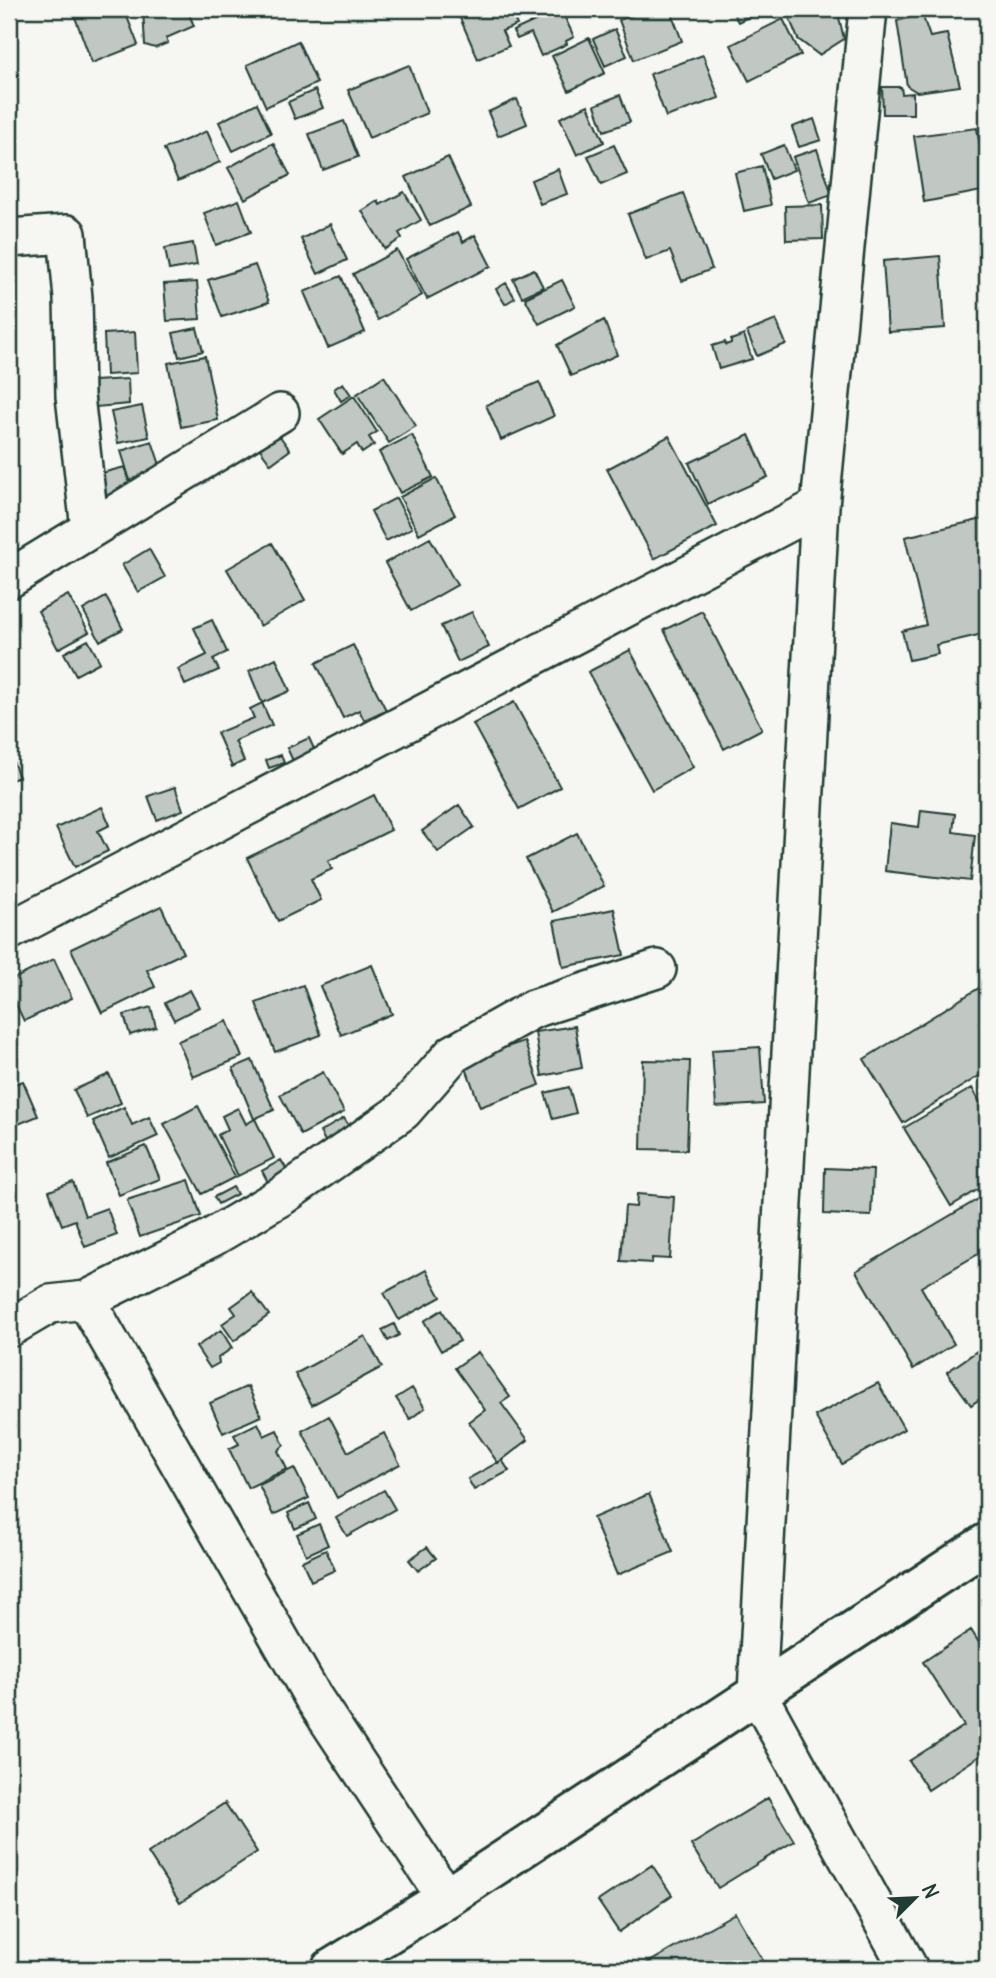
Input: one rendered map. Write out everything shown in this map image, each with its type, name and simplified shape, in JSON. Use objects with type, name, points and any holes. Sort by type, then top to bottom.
[{"type":"main road","points":[[331,1969],[446,1898],[987,1543]]},
{"type":"street","points":[[867,9],[820,506],[757,1693],[909,1969]]},
{"type":"street","points":[[9,238],[66,234],[73,298],[75,396],[90,529]]},
{"type":"street","points":[[9,579],[280,413]]},
{"type":"street","points":[[9,931],[820,506]]},
{"type":"street","points":[[9,1328],[50,1304],[86,1300],[211,1238],[282,1196],[403,1111],[453,1054],[533,1009],[657,969]]},
{"type":"street","points":[[86,1300],[313,1697],[446,1898]]},
{"type":"building","points":[[72,9],[124,9],[138,45],[92,63]]},
{"type":"building","points":[[143,9],[187,9],[194,26],[166,38],[168,43],[155,48],[145,45]]},
{"type":"building","points":[[456,9],[510,9],[517,25],[502,31],[509,46],[478,59]]},
{"type":"building","points":[[561,9],[574,37],[566,41],[567,44],[541,56],[531,33],[517,39],[513,31]]},
{"type":"building","points":[[650,9],[670,9],[682,41],[634,60],[619,20]]},
{"type":"building","points":[[731,9],[763,9],[763,10],[738,22]]},
{"type":"building","points":[[837,9],[844,39],[819,55],[798,39],[786,10]]},
{"type":"building","points":[[922,14],[930,37],[947,34],[960,86],[917,92],[907,86],[897,21]]},
{"type":"building","points":[[783,19],[801,55],[749,81],[731,45]]},
{"type":"building","points":[[615,29],[627,56],[605,66],[593,39]]},
{"type":"building","points":[[589,38],[605,73],[569,91],[552,56]]},
{"type":"building","points":[[298,41],[317,83],[266,107],[247,65]]},
{"type":"building","points":[[703,55],[719,98],[666,117],[650,74]]},
{"type":"building","points":[[409,65],[427,113],[369,138],[348,90]]},
{"type":"building","points":[[882,87],[901,87],[902,94],[913,93],[913,114],[883,114]]},
{"type":"building","points":[[315,90],[323,108],[295,119],[288,102]]},
{"type":"building","points":[[620,95],[630,122],[604,131],[595,105]]},
{"type":"building","points":[[517,99],[527,124],[498,136],[488,112]]},
{"type":"building","points":[[257,103],[271,133],[233,151],[219,122]]},
{"type":"building","points":[[588,105],[604,142],[577,155],[560,118]]},
{"type":"building","points":[[814,119],[821,140],[799,147],[792,127]]},
{"type":"building","points":[[344,121],[358,157],[323,170],[309,134]]},
{"type":"building","points":[[977,128],[987,190],[924,202],[914,136]]},
{"type":"building","points":[[207,131],[220,162],[178,181],[164,149]]},
{"type":"building","points":[[273,143],[290,175],[245,199],[228,168]]},
{"type":"building","points":[[614,145],[627,174],[601,185],[588,156]]},
{"type":"building","points":[[784,145],[794,170],[771,179],[761,154]]},
{"type":"building","points":[[817,149],[832,195],[809,203],[793,157]]},
{"type":"building","points":[[448,157],[471,207],[430,226],[406,177]]},
{"type":"building","points":[[762,166],[771,205],[744,211],[735,173]]},
{"type":"building","points":[[558,169],[567,194],[540,204],[531,180]]},
{"type":"building","points":[[404,192],[421,220],[399,233],[402,238],[385,249],[362,211],[378,201],[380,205]]},
{"type":"building","points":[[683,193],[712,269],[682,281],[670,251],[646,260],[628,214]]},
{"type":"building","points":[[239,200],[251,232],[216,245],[204,213]]},
{"type":"building","points":[[822,205],[823,239],[786,240],[785,206]]},
{"type":"building","points":[[330,224],[347,260],[318,274],[301,239]]},
{"type":"building","points":[[458,232],[463,242],[475,235],[491,266],[427,299],[406,259]]},
{"type":"building","points":[[193,243],[197,265],[169,270],[165,248]]},
{"type":"building","points":[[397,250],[422,295],[378,320],[353,274]]},
{"type":"building","points":[[940,256],[945,328],[888,332],[883,261]]},
{"type":"building","points":[[255,265],[269,302],[222,317],[208,280]]},
{"type":"building","points":[[534,269],[543,287],[522,297],[513,279]]},
{"type":"building","points":[[341,276],[365,332],[328,348],[304,292]]},
{"type":"building","points":[[562,280],[575,306],[539,324],[525,298]]},
{"type":"building","points":[[197,282],[200,319],[167,321],[164,284]]},
{"type":"building","points":[[506,283],[515,298],[505,304],[496,289]]},
{"type":"building","points":[[604,320],[617,355],[571,376],[557,345]]},
{"type":"building","points":[[776,320],[786,344],[757,356],[747,332]]},
{"type":"building","points":[[197,328],[203,351],[179,357],[173,333]]},
{"type":"building","points":[[135,332],[137,373],[106,375],[104,334]]},
{"type":"building","points":[[744,335],[752,359],[719,369],[712,346],[725,342],[726,345]]},
{"type":"building","points":[[205,356],[218,420],[181,427],[168,363]]},
{"type":"building","points":[[384,376],[416,426],[389,443],[357,394]]},
{"type":"building","points":[[128,379],[129,404],[96,407],[94,381]]},
{"type":"building","points":[[539,382],[554,416],[501,440],[486,405]]},
{"type":"building","points":[[343,383],[351,395],[341,401],[334,389]]},
{"type":"building","points":[[354,396],[377,432],[369,437],[374,445],[362,453],[357,444],[342,454],[319,419]]},
{"type":"building","points":[[142,406],[149,437],[118,443],[111,412]]},
{"type":"building","points":[[279,435],[290,450],[271,464],[260,449]]},
{"type":"building","points":[[412,435],[433,477],[400,493],[379,452]]},
{"type":"building","points":[[749,435],[768,477],[708,504],[689,463]]},
{"type":"building","points":[[669,436],[717,526],[654,559],[607,469]]},
{"type":"building","points":[[152,441],[164,477],[132,487],[121,451]]},
{"type":"building","points":[[125,467],[132,495],[101,502],[94,475]]},
{"type":"building","points":[[436,478],[455,515],[419,534],[400,497]]},
{"type":"building","points":[[396,498],[412,528],[386,541],[371,511]]},
{"type":"building","points":[[987,518],[987,633],[936,645],[938,654],[909,660],[902,631],[926,625],[905,537]]},
{"type":"building","points":[[430,538],[457,585],[411,611],[385,563]]},
{"type":"building","points":[[272,543],[305,600],[260,626],[227,569]]},
{"type":"building","points":[[149,549],[165,577],[138,592],[122,565]]},
{"type":"building","points":[[68,595],[89,632],[58,649],[38,611]]},
{"type":"building","points":[[106,597],[123,629],[100,641],[83,610]]},
{"type":"building","points":[[702,611],[762,729],[724,749],[664,630]]},
{"type":"building","points":[[472,612],[489,647],[458,662],[441,626]]},
{"type":"building","points":[[212,620],[227,652],[213,659],[219,670],[185,685],[178,669],[207,655],[194,628]]},
{"type":"building","points":[[88,640],[100,662],[76,675],[64,653]]},
{"type":"building","points":[[353,645],[386,710],[364,720],[359,710],[343,718],[316,663]]},
{"type":"building","points":[[630,650],[693,767],[652,790],[588,672]]},
{"type":"building","points":[[276,658],[290,691],[262,703],[249,671]]},
{"type":"building","points":[[514,702],[560,787],[519,809],[473,724]]},
{"type":"building","points":[[262,703],[272,725],[235,741],[244,761],[232,767],[217,733],[254,718],[250,709]]},
{"type":"building","points":[[309,738],[315,751],[293,761],[287,748]]},
{"type":"building","points":[[9,751],[19,777],[9,781]]},
{"type":"building","points":[[281,755],[284,763],[269,768],[266,760]]},
{"type":"building","points":[[175,787],[183,810],[157,820],[148,796]]},
{"type":"building","points":[[374,795],[391,830],[328,861],[332,869],[311,879],[321,900],[278,921],[247,858]]},
{"type":"building","points":[[459,805],[474,827],[438,852],[422,831]]},
{"type":"building","points":[[102,807],[110,825],[98,831],[108,851],[75,867],[56,828]]},
{"type":"building","points":[[921,810],[955,814],[953,832],[975,835],[970,881],[885,871],[890,823],[919,827]]},
{"type":"building","points":[[577,833],[604,886],[553,912],[526,859]]},
{"type":"building","points":[[161,906],[183,953],[147,970],[155,987],[102,1013],[71,949]]},
{"type":"building","points":[[614,909],[624,955],[563,967],[554,921]]},
{"type":"building","points":[[54,959],[72,998],[24,1021],[9,990],[9,981]]},
{"type":"building","points":[[372,965],[392,1014],[341,1035],[320,986]]},
{"type":"building","points":[[987,983],[987,1071],[903,1123],[864,1059]]},
{"type":"building","points":[[303,985],[321,1035],[275,1052],[256,1003]]},
{"type":"building","points":[[190,990],[199,1007],[174,1020],[165,1003]]},
{"type":"building","points":[[151,1007],[156,1027],[130,1035],[124,1015]]},
{"type":"building","points":[[227,1021],[242,1057],[193,1077],[178,1041]]},
{"type":"building","points":[[575,1026],[582,1068],[542,1076],[535,1032]]},
{"type":"building","points":[[524,1041],[540,1085],[480,1107],[464,1062]]},
{"type":"building","points":[[760,1047],[764,1104],[716,1107],[712,1050]]},
{"type":"building","points":[[252,1060],[274,1110],[254,1119],[233,1068]]},
{"type":"building","points":[[643,1060],[690,1061],[687,1150],[641,1149]]},
{"type":"building","points":[[323,1072],[344,1112],[301,1135],[280,1095]]},
{"type":"building","points":[[109,1074],[121,1103],[87,1118],[74,1090]]},
{"type":"building","points":[[23,1081],[38,1116],[11,1127],[9,1086]]},
{"type":"building","points":[[569,1087],[576,1113],[553,1119],[545,1093]]},
{"type":"building","points":[[972,1088],[987,1114],[987,1184],[951,1206],[904,1128]]},
{"type":"building","points":[[198,1106],[235,1177],[202,1194],[164,1124]]},
{"type":"building","points":[[124,1107],[132,1125],[149,1117],[158,1136],[109,1158],[93,1121]]},
{"type":"building","points":[[238,1108],[246,1124],[255,1119],[274,1158],[238,1176],[218,1135],[228,1129],[222,1116]]},
{"type":"building","points":[[344,1118],[354,1134],[329,1148],[320,1132]]},
{"type":"building","points":[[146,1146],[160,1179],[119,1195],[106,1163]]},
{"type":"building","points":[[281,1160],[287,1170],[268,1182],[262,1171]]},
{"type":"building","points":[[825,1168],[873,1170],[871,1216],[824,1214]]},
{"type":"building","points":[[189,1180],[201,1216],[140,1237],[127,1200]]},
{"type":"building","points":[[73,1182],[85,1216],[107,1208],[117,1235],[85,1247],[75,1220],[62,1225],[49,1191]]},
{"type":"building","points":[[233,1187],[237,1194],[218,1204],[214,1197]]},
{"type":"building","points":[[637,1194],[674,1197],[670,1259],[652,1258],[652,1263],[621,1261],[625,1206],[636,1207]]},
{"type":"building","points":[[987,1194],[987,1249],[921,1287],[954,1344],[913,1369],[856,1271]]},
{"type":"building","points":[[426,1270],[441,1297],[399,1320],[384,1293]]},
{"type":"building","points":[[252,1292],[269,1315],[234,1341],[222,1324],[236,1314],[231,1307]]},
{"type":"building","points":[[442,1310],[460,1341],[441,1351],[424,1321]]},
{"type":"building","points":[[394,1324],[399,1335],[388,1341],[382,1330]]},
{"type":"building","points":[[221,1330],[232,1348],[218,1358],[219,1363],[210,1368],[196,1347]]},
{"type":"building","points":[[365,1336],[382,1367],[312,1405],[295,1374]]},
{"type":"building","points":[[980,1349],[987,1359],[987,1394],[971,1405],[947,1372]]},
{"type":"building","points":[[478,1352],[510,1397],[501,1403],[528,1440],[498,1463],[469,1422],[485,1410],[455,1368]]},
{"type":"building","points":[[878,1383],[904,1429],[842,1464],[815,1416]]},
{"type":"building","points":[[248,1386],[261,1416],[223,1433],[210,1403]]},
{"type":"building","points":[[412,1388],[425,1408],[410,1419],[396,1398]]},
{"type":"building","points":[[329,1416],[348,1452],[384,1433],[400,1464],[337,1498],[302,1431]]},
{"type":"building","points":[[258,1423],[264,1436],[277,1430],[284,1445],[278,1451],[287,1469],[248,1488],[229,1449],[239,1444],[234,1435]]},
{"type":"building","points":[[502,1460],[509,1471],[474,1490],[468,1479]]},
{"type":"building","points":[[294,1468],[309,1498],[273,1515],[259,1485]]},
{"type":"building","points":[[384,1490],[395,1509],[347,1536],[336,1518]]},
{"type":"building","points":[[649,1494],[673,1552],[617,1575],[593,1518]]},
{"type":"building","points":[[309,1503],[316,1519],[295,1529],[288,1513]]},
{"type":"building","points":[[319,1524],[328,1545],[306,1555],[297,1534]]},
{"type":"building","points":[[427,1547],[436,1558],[418,1571],[409,1560]]},
{"type":"building","points":[[326,1550],[335,1570],[311,1581],[302,1561]]},
{"type":"building","points":[[971,1630],[987,1655],[987,1751],[928,1790],[909,1761],[964,1726],[923,1662]]},
{"type":"building","points":[[768,1798],[794,1841],[718,1888],[691,1845]]},
{"type":"building","points":[[225,1803],[257,1852],[180,1903],[148,1853]]},
{"type":"building","points":[[652,1865],[672,1895],[619,1932],[598,1901]]},
{"type":"building","points":[[735,1913],[768,1969],[641,1967]]}]
